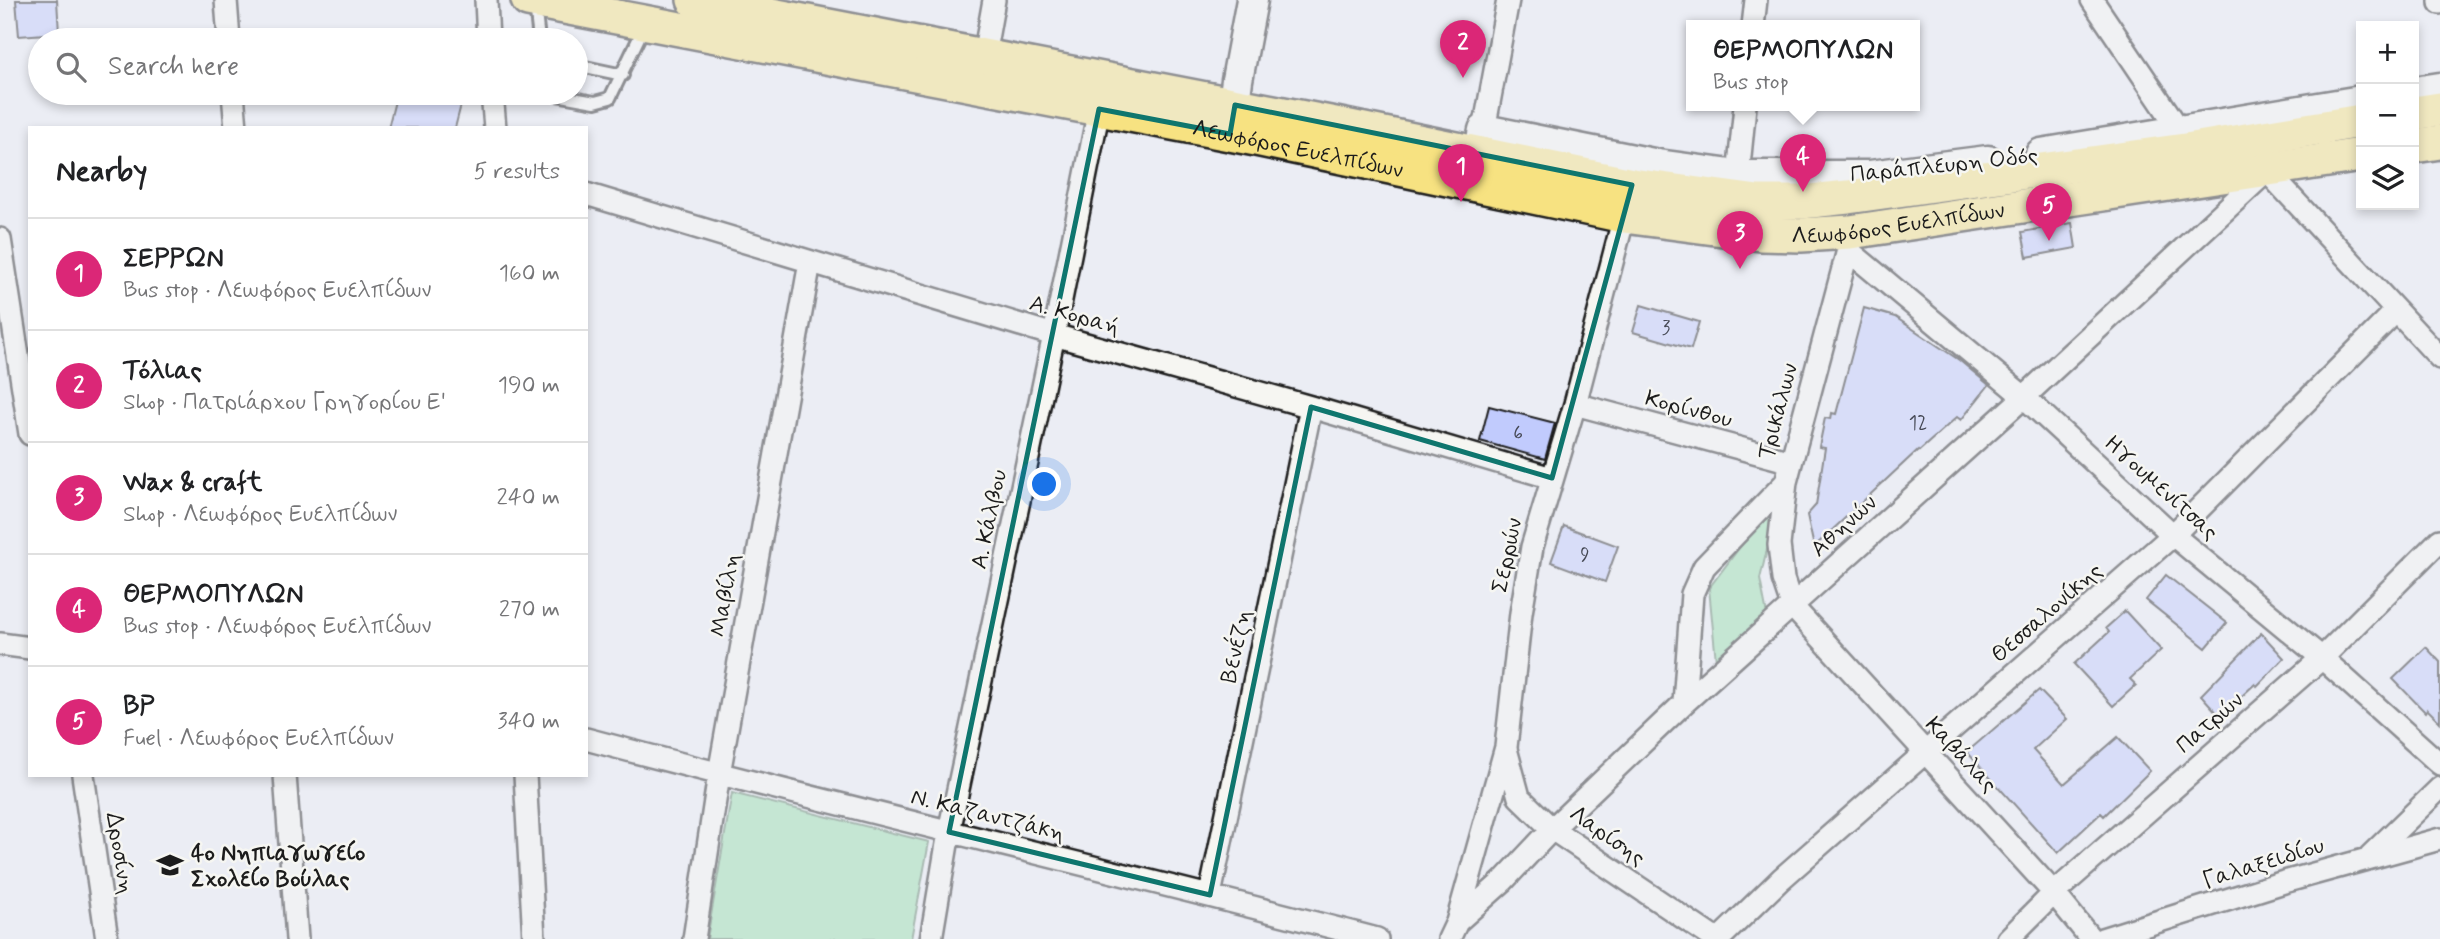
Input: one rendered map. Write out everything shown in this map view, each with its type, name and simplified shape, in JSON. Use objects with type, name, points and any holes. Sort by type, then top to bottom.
[{"type":"main road","name":"Λεωφόρος Ευελπίδων","points":[[694,0],[749,5],[984,56],[1233,119],[1628,201],[1759,234],[1801,235],[1849,241],[2356,156]]},
{"type":"main road","name":"Λεωφόρος Ευελπίδων","points":[[532,1],[1099,109],[1481,142],[1628,201],[1801,202],[2186,140],[2356,122]]},
{"type":"main road","points":[[2419,112],[2440,109]]},
{"type":"main road","points":[[2419,145],[2440,142]]},
{"type":"street","points":[[226,0],[228,28]]},
{"type":"street","points":[[485,0],[487,28]]},
{"type":"street","points":[[984,56],[995,0]]},
{"type":"street","points":[[1233,119],[1237,80],[1252,0]]},
{"type":"street","points":[[1481,142],[1507,0]]},
{"type":"street","points":[[1754,20],[1756,0]]},
{"type":"street","points":[[2092,0],[2186,140]]},
{"type":"street","points":[[2419,91],[2440,88]]},
{"type":"street","name":"Παράπλευρη Οδός","points":[[1481,142],[1738,176],[1870,176],[2186,140],[2356,102]]},
{"type":"street","points":[[234,105],[236,126]]},
{"type":"street","points":[[493,105],[495,126]]},
{"type":"street","name":"A. Κάλβου","points":[[931,939],[949,832],[1099,109]]},
{"type":"street","points":[[1738,176],[1744,111]]},
{"type":"street","points":[[2267,171],[2440,358]]},
{"type":"street","name":"Αθηνών","points":[[1453,931],[1552,829],[1684,703],[2024,397],[2267,171]]},
{"type":"street","name":"Α. Κοραή","points":[[588,195],[1054,335],[1552,478]]},
{"type":"street","name":"Σερρών","points":[[1453,931],[1506,747],[1521,613],[1532,547],[1575,404],[1628,201]]},
{"type":"street","points":[[0,239],[28,421]]},
{"type":"street","name":"Ηγουμενίτσας","points":[[1849,241],[2173,535],[2322,658],[2440,764]]},
{"type":"street","name":"Τρικάλων","points":[[1792,606],[1783,579],[1779,545],[1788,472],[1849,241]]},
{"type":"street","name":"Μαβίλη","points":[[694,939],[719,774],[810,261]]},
{"type":"street","name":"Θεσσαλονίκης","points":[[1717,939],[1781,879],[2173,535],[2395,312]]},
{"type":"street","name":"Κορίνθου","points":[[1575,404],[1788,472]]},
{"type":"street","name":"Βενέζη","points":[[1210,895],[1311,407]]},
{"type":"street","points":[[1684,703],[1692,594],[1697,579],[1704,567],[1788,472]]},
{"type":"street","name":"Πατρών","points":[[2008,939],[2054,893],[2322,658],[2440,540]]},
{"type":"street","name":"Καβάλας","points":[[1792,606],[2054,893],[2091,939]]},
{"type":"street","points":[[0,643],[28,648]]},
{"type":"street","name":"Ν. Καζαντζάκη","points":[[588,740],[1377,939]]},
{"type":"street","name":"Λαρίσης","points":[[1506,747],[1519,797],[1552,829],[1717,939]]},
{"type":"street","name":"Δροσίνη","points":[[83,777],[107,939]]},
{"type":"street","points":[[285,777],[297,939]]},
{"type":"street","points":[[525,777],[534,939]]},
{"type":"street","points":[[2368,858],[2440,788]]},
{"type":"street","name":"Γαλαξειδίου","points":[[2102,939],[2368,858],[2440,839]]},
{"type":"lane","points":[[532,1],[537,28]]},
{"type":"lane","points":[[588,101],[604,101],[614,94],[646,23]]},
{"type":"lane","points":[[588,68],[623,75]]},
{"type":"highlighted area","points":[[1235,105],[1632,185],[1552,478],[1311,407],[1210,895],[949,832],[1099,109],[1230,134]]},
{"type":"green space","points":[[1780,494],[1760,579],[1767,615],[1716,661],[1709,588]]},
{"type":"green space","points":[[732,793],[929,842],[911,939],[707,939]]},
{"type":"building","points":[[16,0],[57,0],[59,28],[28,28],[28,35],[19,36]]},
{"type":"building","points":[[394,105],[461,105],[456,126],[389,126]]},
{"type":"building","points":[[2072,223],[2076,248],[2027,257],[2022,232]]},
{"type":"building","points":[[1641,305],[1699,322],[1691,349],[1633,332]]},
{"type":"building","points":[[1864,308],[1895,317],[1959,360],[1989,385],[1961,420],[1957,417],[1918,450],[1814,547],[1807,515],[1816,505],[1825,448],[1819,447],[1825,418],[1831,419],[1832,413],[1836,414]]},
{"type":"building","points":[[1489,406],[1555,423],[1545,459],[1480,441]]},
{"type":"building","points":[[1564,526],[1618,546],[1605,582],[1551,562]]},
{"type":"building","points":[[2166,575],[2227,623],[2206,648],[2146,600]]},
{"type":"building","points":[[2125,611],[2161,650],[2130,679],[2136,685],[2113,706],[2074,664],[2109,632],[2106,628]]},
{"type":"building","points":[[2261,633],[2284,658],[2257,686],[2255,684],[2220,716],[2201,695]]},
{"type":"building","points":[[2426,647],[2440,662],[2440,722],[2427,709],[2425,712],[2393,679]]},
{"type":"building","points":[[2039,690],[2067,719],[2033,750],[2064,784],[2118,737],[2150,771],[2104,816],[2101,813],[2058,853],[1967,752]]},
{"type":"place","name":"Τόλιας","points":[[1463,78]]},
{"type":"place","name":"ΘΕΡΜΟΠΥΛΩΝ","points":[[1803,192]]},
{"type":"place","name":"ΣΕΡΡΩΝ","points":[[1461,202]]},
{"type":"place","name":"BP","points":[[2049,241]]},
{"type":"place","name":"Wax & craft","points":[[1740,269]]},
{"type":"place","name":"4ο Νηπιαγωγείο Σχολείο Βούλας","points":[[170,865]]}]
